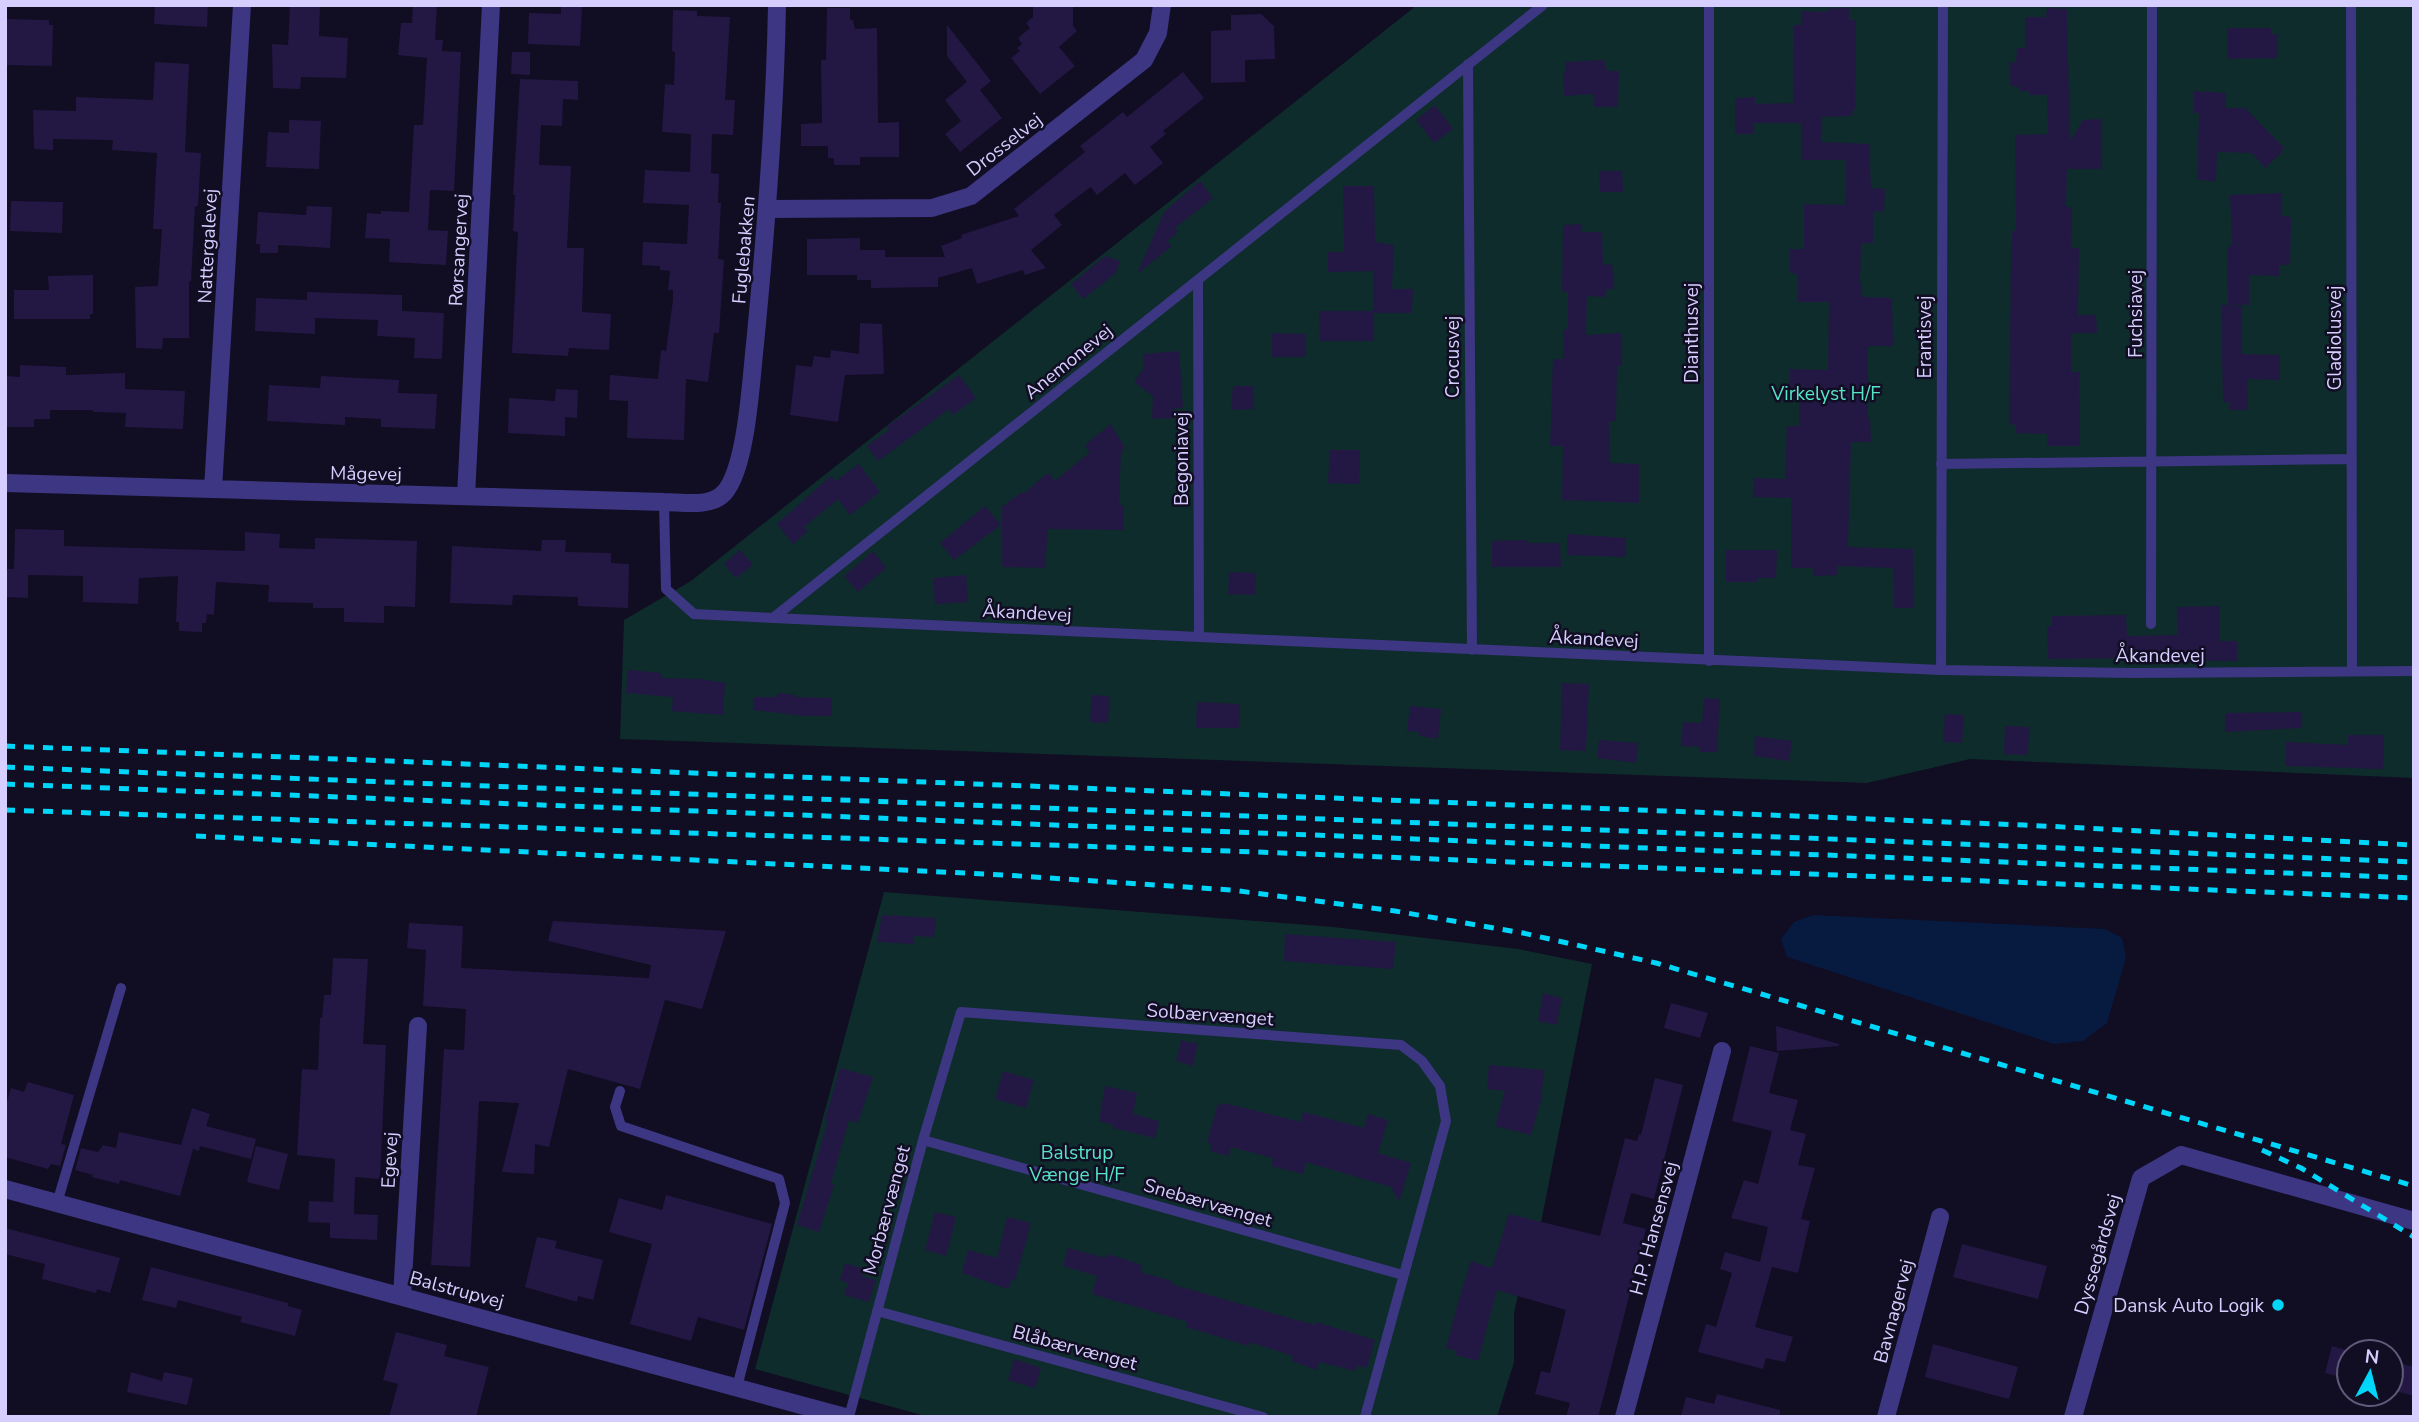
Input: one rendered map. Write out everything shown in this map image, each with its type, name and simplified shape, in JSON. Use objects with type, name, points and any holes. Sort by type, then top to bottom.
[{"type":"street","name":"Nattergalevej","points":[[213,489],[242,5]]},
{"type":"street","name":"Rørsangervej","points":[[466,496],[491,5]]},
{"type":"street","name":"Fuglebakken","points":[[724,494],[739,465],[751,380],[768,209],[777,5]]},
{"type":"street","name":"Drosselvej","points":[[768,209],[932,208],[971,196],[1144,60],[1158,33],[1162,5]]},
{"type":"street","name":"Mågevej","points":[[5,483],[702,503],[724,494]]},
{"type":"street","name":"Egevej","points":[[402,1296],[418,1027]]},
{"type":"street","name":"H.P. Hansensvej","points":[[1624,1417],[1722,1051]]},
{"type":"street","name":"Dyssegårdsvej","points":[[2073,1417],[2141,1178],[2161,1166],[2181,1155],[2414,1220]]},
{"type":"street","name":"Balstrupvej","points":[[5,1189],[847,1417]]},
{"type":"street","name":"Bavnagervej","points":[[1886,1417],[1940,1217]]},
{"type":"lane","name":"Anemonevej","points":[[773,618],[1543,5]]},
{"type":"lane","name":"Dianthusvej","points":[[1709,5],[1709,661]]},
{"type":"lane","name":"Erantisvej","points":[[1941,670],[1943,5]]},
{"type":"lane","name":"Fuchsiavej","points":[[2151,624],[2152,5]]},
{"type":"lane","name":"Gladiolusvej","points":[[2351,5],[2352,670]]},
{"type":"lane","name":"Crocusvej","points":[[1468,64],[1472,650]]},
{"type":"lane","name":"Begoniavej","points":[[1198,280],[1199,637]]},
{"type":"lane","points":[[1941,464],[2352,459]]},
{"type":"lane","points":[[664,502],[666,589],[694,614],[773,618]]},
{"type":"lane","name":"Åkandevej","points":[[773,618],[1941,670],[2132,673],[2414,671]]},
{"type":"lane","points":[[57,1203],[121,988]]},
{"type":"lane","name":"Solbærvænget","points":[[961,1012],[1401,1045],[1422,1061],[1440,1086],[1446,1121],[1403,1275]]},
{"type":"lane","name":"Morbærvænget","points":[[847,1417],[961,1012]]},
{"type":"lane","points":[[620,1091],[615,1107],[621,1126],[779,1179],[785,1203],[737,1387]]},
{"type":"lane","name":"Snebærvænget","points":[[923,1140],[1403,1275]]},
{"type":"lane","points":[[1366,1417],[1403,1275]]},
{"type":"lane","name":"Blåbærvænget","points":[[877,1311],[1263,1417]]},
{"type":"green space","name":"Virkelyst H/F","points":[[1417,5],[2414,5],[2414,778],[1970,759],[1867,783],[620,739],[624,620],[691,581]]},
{"type":"green space","name":"Balstrup Vænge H/F","points":[[884,892],[1333,927],[1518,949],[1592,964],[1536,1248],[1523,1272],[1514,1313],[1514,1362],[1497,1417],[929,1417],[755,1369]]},
{"type":"water","points":[[1813,915],[2105,929],[2122,938],[2126,958],[2107,1023],[2083,1041],[2054,1044],[1787,957],[1781,939],[1794,922]]},
{"type":"building","points":[[155,5],[208,5],[207,27],[154,24]]},
{"type":"building","points":[[290,5],[320,5],[319,36],[348,38],[346,78],[301,77],[300,89],[273,88],[272,44],[288,45]]},
{"type":"building","points":[[413,5],[437,5],[435,40],[443,40],[442,51],[461,52],[454,191],[430,190],[428,230],[448,231],[446,265],[389,262],[390,239],[365,238],[367,213],[409,212],[414,125],[423,125],[427,58],[398,55],[401,23],[412,23]]},
{"type":"building","points":[[1033,5],[1073,5],[1073,26],[1077,31],[1059,47],[1075,66],[1040,94],[1011,58],[1020,51],[1017,48],[1022,44],[1018,38],[1030,28],[1026,23],[1033,17]]},
{"type":"building","points":[[561,6],[582,7],[580,46],[528,44],[529,13],[561,14]]},
{"type":"building","points":[[827,8],[850,8],[850,20],[853,20],[855,29],[877,28],[878,123],[899,122],[899,157],[860,157],[860,165],[834,165],[834,158],[828,158],[828,146],[801,146],[801,124],[822,123],[821,60],[826,60]]},
{"type":"building","points":[[1849,8],[1849,20],[1856,20],[1855,109],[1852,116],[1822,117],[1821,142],[1869,144],[1871,188],[1885,189],[1884,212],[1873,211],[1873,243],[1861,243],[1860,283],[1861,295],[1864,297],[1892,298],[1893,346],[1868,346],[1868,418],[1871,442],[1851,442],[1848,547],[1913,549],[1914,608],[1894,608],[1893,568],[1837,566],[1837,575],[1813,576],[1813,568],[1791,568],[1791,498],[1753,497],[1754,478],[1785,479],[1787,426],[1799,426],[1799,390],[1789,390],[1790,369],[1828,370],[1829,302],[1798,302],[1797,274],[1790,273],[1790,249],[1804,249],[1804,204],[1845,205],[1846,160],[1801,160],[1801,123],[1754,123],[1754,134],[1735,134],[1735,98],[1755,97],[1755,104],[1793,103],[1794,25],[1801,25],[1801,11],[1828,12],[1828,9]]},
{"type":"building","points":[[2047,8],[2067,9],[2070,141],[2083,120],[2101,119],[2102,169],[2067,169],[2066,207],[2072,207],[2071,248],[2079,248],[2078,315],[2096,315],[2097,333],[2071,333],[2071,372],[2079,372],[2080,446],[2047,446],[2047,434],[2016,433],[2016,425],[2009,424],[2011,255],[2012,231],[2016,231],[2015,135],[2048,134],[2047,95],[2029,95],[2029,91],[2020,91],[2020,88],[2010,85],[2010,62],[2016,63],[2017,48],[2025,48],[2025,17],[2046,17]]},
{"type":"building","points":[[673,10],[697,11],[697,16],[730,17],[725,100],[735,100],[733,135],[712,134],[711,173],[719,174],[718,203],[721,203],[718,259],[724,260],[719,333],[714,333],[708,382],[686,379],[684,440],[627,438],[628,401],[609,400],[610,375],[658,379],[661,350],[666,351],[673,300],[673,290],[668,290],[670,271],[660,270],[660,266],[642,265],[643,242],[687,244],[689,205],[643,203],[645,170],[690,172],[691,134],[662,132],[665,84],[674,85]]},
{"type":"building","points":[[1261,14],[1274,26],[1275,59],[1245,60],[1245,82],[1211,83],[1211,31],[1231,30],[1231,15]]},
{"type":"building","points":[[5,19],[49,20],[49,25],[53,25],[52,66],[5,65]]},
{"type":"building","points":[[947,25],[991,81],[980,90],[1002,118],[960,152],[945,134],[961,121],[945,100],[967,82],[947,56]]},
{"type":"building","points":[[2227,28],[2271,28],[2271,34],[2278,34],[2278,58],[2227,59]]},
{"type":"building","points":[[512,52],[530,52],[530,75],[511,74]]},
{"type":"building","points":[[1604,60],[1607,71],[1619,71],[1618,107],[1594,107],[1594,94],[1564,96],[1565,62]]},
{"type":"building","points":[[155,62],[189,64],[185,152],[201,153],[191,282],[189,281],[189,338],[163,338],[162,349],[136,348],[135,287],[158,286],[162,229],[153,229],[157,153],[112,150],[113,140],[53,139],[53,150],[34,149],[33,110],[76,111],[76,97],[153,100]]},
{"type":"building","points":[[1183,72],[1204,98],[1163,131],[1166,134],[1150,147],[1163,163],[1135,185],[1125,173],[1097,195],[1091,187],[1054,215],[1062,225],[1031,250],[1046,268],[1025,275],[1023,270],[977,284],[972,268],[938,278],[938,287],[871,288],[871,280],[857,280],[857,275],[807,275],[807,239],[860,238],[860,250],[885,250],[885,257],[945,257],[941,246],[962,238],[961,235],[1019,216],[1014,209],[1085,152],[1080,146],[1123,112],[1127,117]]},
{"type":"building","points":[[520,79],[578,81],[578,100],[563,99],[562,126],[541,125],[539,165],[571,166],[567,248],[584,248],[582,312],[611,314],[609,350],[569,348],[568,356],[512,353],[518,232],[513,231],[513,195]]},
{"type":"building","points":[[2194,91],[2226,93],[2226,108],[2245,108],[2284,148],[2281,153],[2265,168],[2252,153],[2217,152],[2216,181],[2197,180],[2199,113],[2194,113]]},
{"type":"building","points":[[1435,105],[1453,129],[1434,143],[1416,120]]},
{"type":"building","points":[[289,120],[321,121],[319,169],[266,167],[268,132],[289,133]]},
{"type":"building","points":[[1599,171],[1622,171],[1623,192],[1600,192]]},
{"type":"building","points":[[1200,181],[1213,198],[1175,228],[1178,232],[1167,241],[1172,246],[1137,274],[1164,212]]},
{"type":"building","points":[[1343,186],[1374,186],[1375,242],[1394,245],[1392,289],[1413,289],[1412,313],[1374,313],[1374,341],[1320,341],[1319,311],[1373,311],[1373,271],[1328,272],[1328,252],[1344,252]]},
{"type":"building","points":[[2282,193],[2282,216],[2291,217],[2290,265],[2279,265],[2279,276],[2249,275],[2249,305],[2228,305],[2227,250],[2232,246],[2230,195]]},
{"type":"building","points":[[11,201],[63,202],[62,233],[10,231]]},
{"type":"building","points":[[307,206],[332,207],[330,248],[278,245],[278,253],[260,253],[260,244],[256,244],[258,212],[306,215]]},
{"type":"building","points":[[1582,224],[1582,232],[1602,232],[1603,265],[1612,264],[1614,289],[1607,289],[1605,297],[1587,296],[1586,335],[1621,333],[1622,366],[1617,366],[1616,421],[1609,421],[1610,463],[1639,464],[1639,503],[1562,500],[1563,446],[1550,446],[1553,359],[1563,359],[1563,329],[1568,329],[1568,292],[1562,291],[1563,225]]},
{"type":"building","points":[[1105,256],[1120,261],[1116,273],[1083,299],[1071,284]]},
{"type":"building","points":[[93,275],[93,314],[90,314],[90,319],[14,319],[14,290],[49,290],[48,276]]},
{"type":"building","points":[[307,292],[402,295],[402,311],[444,313],[442,359],[414,358],[415,338],[377,336],[378,320],[315,318],[315,334],[255,331],[256,298],[307,300]]},
{"type":"building","points":[[2221,305],[2242,306],[2242,354],[2280,355],[2280,380],[2247,379],[2248,410],[2230,410],[2230,402],[2223,402]]},
{"type":"building","points":[[860,323],[882,324],[884,374],[845,375],[838,422],[790,415],[796,365],[812,367],[814,356],[830,358],[831,350],[859,354]]},
{"type":"building","points":[[1272,333],[1306,334],[1306,357],[1272,357]]},
{"type":"building","points":[[1179,351],[1183,408],[1173,409],[1173,418],[1152,419],[1153,396],[1134,382],[1144,368],[1143,354]]},
{"type":"building","points":[[20,365],[66,367],[66,375],[125,373],[125,389],[185,391],[183,429],[125,427],[126,413],[93,410],[50,410],[50,419],[34,419],[34,427],[6,427],[6,376],[20,377]]},
{"type":"building","points":[[959,375],[976,398],[953,415],[949,409],[878,461],[867,446],[890,429],[885,428]]},
{"type":"building","points":[[321,376],[399,380],[398,393],[437,394],[435,429],[381,427],[381,419],[345,417],[345,425],[267,421],[269,385],[320,388]]},
{"type":"building","points":[[1233,386],[1253,386],[1254,409],[1231,410]]},
{"type":"building","points":[[556,389],[578,390],[577,418],[565,417],[565,436],[508,433],[509,398],[555,401]]},
{"type":"building","points":[[1111,424],[1125,448],[1121,451],[1119,505],[1124,505],[1124,530],[1048,529],[1045,568],[1002,567],[1002,507],[1048,473],[1055,481],[1090,452],[1085,445]]},
{"type":"building","points":[[1330,450],[1360,450],[1359,484],[1328,483]]},
{"type":"building","points":[[859,464],[880,492],[850,515],[838,499],[804,527],[808,531],[793,544],[777,524],[831,476],[836,481]]},
{"type":"building","points":[[985,506],[1001,525],[954,560],[940,543]]},
{"type":"building","points":[[15,529],[64,530],[64,546],[245,551],[245,532],[280,534],[279,548],[315,549],[315,538],[417,541],[415,607],[384,606],[384,623],[344,622],[344,608],[313,608],[313,603],[268,602],[269,585],[216,582],[214,615],[207,614],[206,623],[202,623],[202,632],[179,631],[179,622],[176,622],[178,576],[139,578],[138,604],[83,602],[83,576],[28,575],[28,598],[5,597],[5,569],[14,569]]},
{"type":"building","points":[[1567,534],[1626,538],[1626,557],[1567,555]]},
{"type":"building","points":[[542,540],[566,540],[565,552],[611,553],[611,563],[629,564],[628,608],[578,606],[578,597],[513,595],[512,605],[450,603],[452,546],[541,551]]},
{"type":"building","points":[[1528,540],[1528,543],[1560,543],[1561,567],[1492,567],[1492,541]]},
{"type":"building","points":[[740,550],[753,565],[736,578],[724,564]]},
{"type":"building","points":[[1726,550],[1777,550],[1776,578],[1757,578],[1757,582],[1726,582]]},
{"type":"building","points":[[873,551],[886,568],[858,592],[844,576]]},
{"type":"building","points":[[1229,572],[1256,573],[1255,595],[1228,594]]},
{"type":"building","points":[[966,575],[968,602],[935,604],[933,578]]},
{"type":"building","points":[[2220,606],[2220,641],[2237,641],[2237,661],[2048,659],[2047,626],[2052,626],[2052,616],[2126,615],[2127,636],[2178,635],[2177,607]]},
{"type":"building","points":[[628,670],[662,673],[662,678],[725,683],[723,715],[672,711],[673,697],[626,693]]},
{"type":"building","points":[[1562,683],[1589,684],[1586,751],[1560,750]]},
{"type":"building","points":[[778,693],[796,697],[832,698],[832,716],[804,716],[753,710],[754,697],[777,697]]},
{"type":"building","points":[[1092,695],[1110,696],[1108,723],[1090,722]]},
{"type":"building","points":[[1704,698],[1720,699],[1717,752],[1699,752],[1700,747],[1681,746],[1683,722],[1702,723]]},
{"type":"building","points":[[1197,702],[1240,704],[1239,728],[1196,728]]},
{"type":"building","points":[[1410,706],[1441,709],[1438,739],[1407,731]]},
{"type":"building","points":[[2301,712],[2302,728],[2225,732],[2225,713]]},
{"type":"building","points":[[1945,714],[1964,715],[1962,743],[1943,742]]},
{"type":"building","points":[[2005,726],[2029,727],[2028,755],[2004,754]]},
{"type":"building","points":[[2348,735],[2384,735],[2383,769],[2285,766],[2286,742],[2348,745]]},
{"type":"building","points":[[1755,736],[1792,741],[1789,761],[1754,756]]},
{"type":"building","points":[[1599,740],[1638,743],[1636,763],[1597,758]]},
{"type":"building","points":[[882,915],[936,918],[934,937],[914,936],[914,944],[877,942]]},
{"type":"building","points":[[553,921],[726,931],[702,1009],[665,1000],[640,1089],[568,1069],[549,1147],[535,1144],[534,1174],[502,1172],[519,1103],[479,1101],[470,1267],[431,1265],[444,1049],[464,1050],[466,1009],[423,1006],[426,950],[407,948],[409,923],[463,926],[461,968],[649,978],[651,965],[548,941]]},
{"type":"building","points":[[1285,934],[1396,942],[1393,969],[1284,961]]},
{"type":"building","points":[[333,958],[368,959],[363,1044],[386,1045],[380,1179],[355,1177],[354,1214],[378,1215],[377,1240],[330,1238],[330,1223],[308,1222],[309,1201],[333,1202],[335,1159],[297,1155],[302,1069],[318,1070],[320,1018],[324,995],[331,995]]},
{"type":"building","points":[[1543,993],[1562,998],[1557,1025],[1538,1021]]},
{"type":"building","points":[[1671,1003],[1708,1013],[1700,1038],[1664,1028]]},
{"type":"building","points":[[1776,1026],[1839,1044],[1839,1046],[1777,1051]]},
{"type":"building","points":[[1181,1040],[1198,1044],[1193,1066],[1176,1061]]},
{"type":"building","points":[[1750,1046],[1779,1053],[1769,1093],[1798,1100],[1790,1130],[1806,1134],[1798,1165],[1815,1168],[1801,1219],[1810,1221],[1798,1273],[1772,1267],[1755,1327],[1793,1337],[1785,1362],[1766,1358],[1763,1369],[1698,1352],[1706,1324],[1716,1327],[1732,1273],[1720,1269],[1725,1252],[1760,1262],[1768,1227],[1731,1218],[1744,1180],[1758,1184],[1772,1131],[1732,1121]]},
{"type":"building","points":[[1489,1065],[1544,1070],[1541,1100],[1531,1135],[1495,1126],[1505,1091],[1487,1089]]},
{"type":"building","points":[[840,1068],[873,1077],[858,1123],[849,1120],[831,1183],[834,1185],[819,1232],[797,1225],[828,1121],[825,1120]]},
{"type":"building","points":[[1003,1071],[1034,1080],[1026,1108],[995,1099]]},
{"type":"building","points":[[1655,1078],[1683,1085],[1654,1199],[1631,1193],[1623,1223],[1646,1229],[1604,1395],[1598,1417],[1566,1417],[1570,1403],[1535,1394],[1541,1371],[1550,1373],[1566,1310],[1497,1290],[1478,1361],[1455,1355],[1457,1351],[1446,1348],[1471,1261],[1492,1268],[1509,1214],[1600,1236],[1625,1138],[1637,1141],[1639,1134],[1641,1135]]},
{"type":"building","points":[[28,1082],[74,1095],[61,1144],[66,1145],[60,1166],[51,1164],[48,1169],[5,1157],[5,1109],[11,1088],[24,1092]]},
{"type":"building","points":[[1105,1086],[1137,1093],[1133,1114],[1159,1121],[1155,1138],[1113,1128],[1114,1125],[1099,1121]]},
{"type":"building","points":[[1224,1103],[1301,1122],[1303,1112],[1364,1128],[1368,1114],[1388,1120],[1378,1153],[1411,1163],[1399,1202],[1391,1187],[1306,1162],[1303,1174],[1271,1166],[1273,1158],[1231,1147],[1229,1156],[1210,1151],[1212,1144],[1207,1142],[1218,1104]]},
{"type":"building","points":[[192,1108],[210,1114],[206,1126],[256,1139],[251,1159],[200,1146],[199,1151],[193,1149],[180,1196],[120,1180],[119,1184],[75,1170],[81,1148],[98,1152],[103,1145],[116,1148],[119,1132],[181,1145]]},
{"type":"building","points":[[256,1146],[288,1154],[279,1190],[247,1182]]},
{"type":"building","points":[[666,1195],[772,1224],[744,1330],[698,1317],[691,1341],[630,1324],[652,1244],[609,1232],[619,1198],[662,1210]]},
{"type":"building","points":[[935,1212],[956,1217],[946,1256],[925,1250]]},
{"type":"building","points":[[1007,1217],[1031,1223],[1015,1281],[1012,1279],[1008,1289],[962,1273],[968,1250],[997,1258]]},
{"type":"building","points":[[5,1228],[120,1258],[110,1293],[97,1289],[96,1293],[42,1279],[45,1264],[5,1254]]},
{"type":"building","points":[[537,1237],[557,1241],[555,1248],[603,1260],[593,1300],[578,1296],[577,1302],[525,1287]]},
{"type":"building","points":[[1962,1244],[2047,1266],[2038,1299],[1953,1277]]},
{"type":"building","points":[[1068,1248],[1106,1258],[1108,1254],[1142,1265],[1140,1272],[1172,1281],[1171,1284],[1375,1340],[1367,1368],[1357,1365],[1356,1371],[1319,1362],[1317,1370],[1292,1361],[1293,1356],[1250,1342],[1249,1346],[1186,1327],[1188,1322],[1092,1294],[1097,1276],[1063,1266]]},
{"type":"building","points":[[845,1263],[864,1269],[862,1276],[876,1280],[869,1302],[844,1295],[848,1283],[840,1280]]},
{"type":"building","points":[[151,1267],[288,1303],[288,1306],[302,1310],[295,1336],[240,1322],[242,1317],[178,1300],[176,1308],[142,1300]]},
{"type":"building","points":[[396,1332],[447,1345],[444,1356],[489,1367],[476,1417],[389,1417],[398,1384],[383,1380]]},
{"type":"building","points":[[1933,1344],[2018,1367],[2009,1399],[1925,1377]]},
{"type":"building","points":[[2332,1346],[2335,1347],[2335,1376],[2325,1373]]},
{"type":"building","points":[[1014,1359],[1041,1368],[1035,1388],[1008,1380]]},
{"type":"building","points":[[2405,1365],[2414,1367],[2414,1396],[2405,1394]]},
{"type":"building","points":[[131,1372],[162,1381],[164,1372],[193,1378],[187,1405],[127,1392]]},
{"type":"building","points":[[1717,1394],[1780,1410],[1780,1417],[1681,1417],[1686,1397],[1714,1404]]},
{"type":"railway","points":[[5,746],[2024,825],[2414,845]]},
{"type":"railway","points":[[5,767],[2414,862]]},
{"type":"railway","points":[[5,784],[2414,878]]},
{"type":"railway","points":[[5,810],[1257,852],[2414,898]]},
{"type":"railway","points":[[196,836],[1005,875],[1231,890],[1395,911],[1523,933],[1656,963],[2414,1186]]},
{"type":"railway","points":[[2262,1150],[2301,1168],[2414,1237]]},
{"type":"place","name":"Dansk Auto Logik","points":[[2278,1305]]}]
